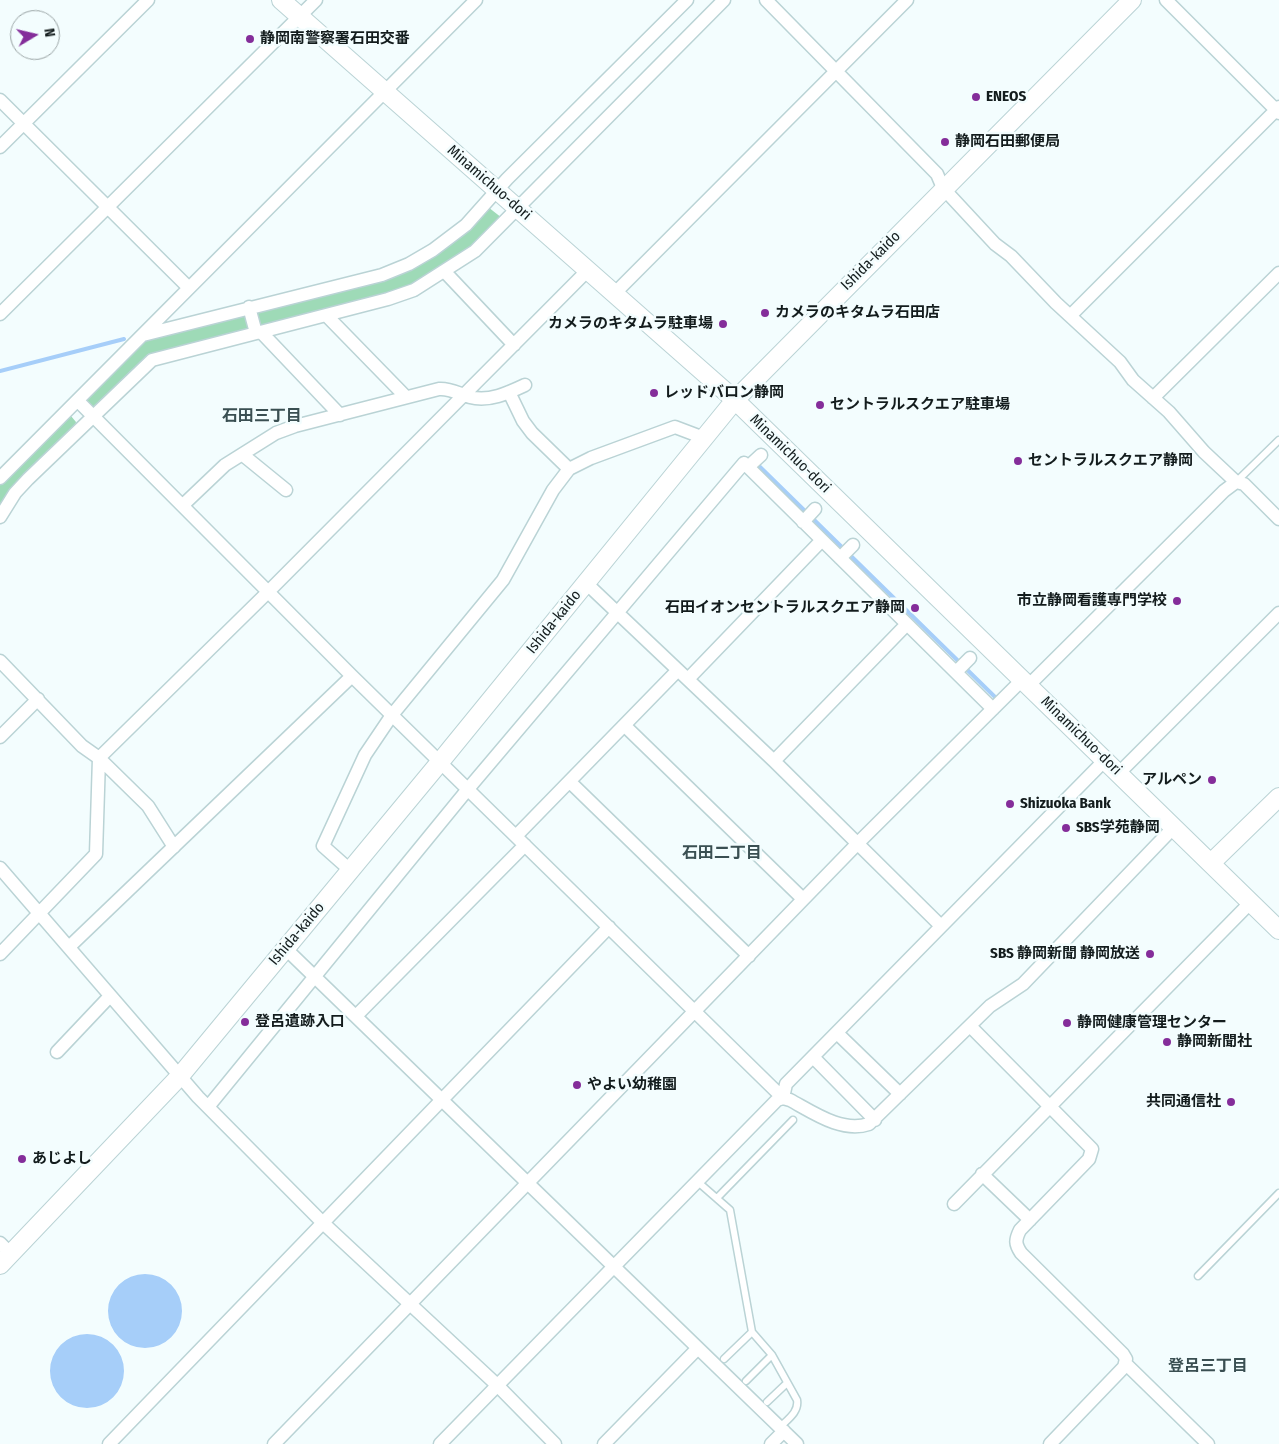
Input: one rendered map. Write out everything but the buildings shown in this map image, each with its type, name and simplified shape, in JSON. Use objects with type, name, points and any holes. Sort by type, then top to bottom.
[{"type":"street","points":[[0,146],[148,0]]},
{"type":"street","name":"Minamichuo-dori","points":[[281,0],[735,400],[1279,930]]},
{"type":"street","points":[[0,314],[108,208],[298,15],[316,0]]},
{"type":"street","points":[[0,477],[78,401],[476,0]]},
{"type":"street","points":[[143,335],[382,275],[409,264],[450,238],[466,224],[688,0]]},
{"type":"street","points":[[0,517],[15,493],[28,479],[152,360],[388,299],[414,290],[445,272],[475,251],[724,0]]},
{"type":"street","points":[[766,0],[937,174],[944,188],[995,244],[1021,265],[1043,290],[1120,362],[1133,380],[1236,482],[1244,484],[1279,519]]},
{"type":"street","points":[[615,293],[907,0]]},
{"type":"street","name":"Ishida-kaido","points":[[4,1254],[180,1076],[440,762],[735,400],[1132,0]]},
{"type":"street","points":[[1070,316],[1278,110],[1166,0]]},
{"type":"street","points":[[0,100],[189,288]]},
{"type":"street","points":[[0,954],[96,854],[100,758],[588,270]]},
{"type":"street","points":[[445,272],[514,344]]},
{"type":"street","points":[[1153,398],[1279,273]]},
{"type":"street","points":[[249,307],[258,333],[340,415]]},
{"type":"street","points":[[326,315],[406,397]]},
{"type":"street","points":[[183,505],[209,482],[216,472],[276,433],[312,421],[446,388],[464,395],[484,398],[496,397],[525,385]]},
{"type":"street","points":[[510,392],[523,421],[532,433],[569,469]]},
{"type":"street","points":[[78,401],[352,676],[783,1098],[841,1125],[852,1128],[869,1124],[875,1120],[990,1006],[1023,984],[1174,827]]},
{"type":"street","points":[[350,870],[323,846],[365,755],[392,715],[503,580],[553,490],[569,469],[591,458],[675,427],[704,438]]},
{"type":"street","points":[[243,455],[286,490]]},
{"type":"street","points":[[748,467],[761,455]]},
{"type":"street","points":[[208,1107],[468,789],[744,463],[993,709]]},
{"type":"street","points":[[274,1444],[696,1012],[858,843],[993,709],[1026,682],[1224,490],[1236,482]]},
{"type":"street","points":[[803,522],[815,509]]},
{"type":"street","points":[[689,678],[822,540]]},
{"type":"street","points":[[840,558],[853,545]]},
{"type":"street","points":[[586,583],[678,670],[689,678],[940,926]]},
{"type":"street","points":[[1120,774],[1279,612]]},
{"type":"street","points":[[774,761],[907,624]]},
{"type":"street","points":[[956,672],[970,658]]},
{"type":"street","points":[[0,661],[82,746],[100,758],[148,806],[174,847]]},
{"type":"street","points":[[356,1016],[520,841],[570,782],[678,670]]},
{"type":"street","points":[[69,947],[352,676]]},
{"type":"street","points":[[0,737],[38,699]]},
{"type":"street","points":[[625,726],[803,899]]},
{"type":"street","points":[[440,1444],[698,1182],[770,1106],[783,1098],[786,1084],[1105,760]]},
{"type":"street","points":[[570,782],[749,956]]},
{"type":"street","points":[[1211,863],[1279,798]]},
{"type":"street","points":[[0,868],[208,1107],[322,1222],[411,1303],[497,1385],[555,1444]]},
{"type":"street","points":[[954,1204],[1048,1106],[1251,902]]},
{"type":"street","points":[[109,1444],[609,926]]},
{"type":"street","points":[[285,948],[797,1444]]},
{"type":"street","points":[[56,1052],[110,996]]},
{"type":"street","points":[[970,1026],[1090,1146],[1092,1154],[1030,1220],[1016,1239],[1016,1246],[1021,1254],[1123,1354],[1125,1363],[1208,1444]]},
{"type":"street","points":[[837,1033],[900,1094]]},
{"type":"street","points":[[813,1057],[875,1120]]},
{"type":"street","points":[[982,1174],[1030,1220]]},
{"type":"street","points":[[604,1444],[698,1349]]},
{"type":"street","points":[[1050,1444],[1124,1367],[1125,1363]]},
{"type":"street","points":[[771,1444],[782,1429]]},
{"type":"lane","points":[[1236,482],[1279,440]]},
{"type":"lane","points":[[718,1198],[794,1120]]},
{"type":"lane","points":[[698,1182],[730,1210],[752,1332],[772,1355],[798,1406],[782,1429]]},
{"type":"lane","points":[[1198,1276],[1279,1193]]},
{"type":"lane","points":[[724,1359],[752,1332]]},
{"type":"lane","points":[[746,1380],[772,1355]]},
{"type":"lane","points":[[767,1402],[787,1382]]},
{"type":"green space","points":[[488,207],[502,218],[467,251],[410,286],[387,294],[261,326],[255,315],[257,311],[380,279]]},
{"type":"green space","points":[[242,314],[247,317],[249,325],[247,329],[148,354],[93,408],[84,403],[86,398],[145,340]]},
{"type":"green space","points":[[71,416],[76,422],[75,426],[0,510],[0,485],[65,418]]},
{"type":"water","points":[[145,1274],[166,1280],[176,1290],[182,1311],[176,1332],[166,1342],[145,1348],[124,1342],[114,1332],[108,1311],[114,1290],[124,1280]]},
{"type":"water","points":[[87,1334],[108,1340],[118,1350],[124,1371],[118,1392],[108,1402],[87,1408],[66,1402],[56,1392],[50,1371],[56,1350],[66,1340]]},
{"type":"waterway","points":[[0,371],[124,339]]},
{"type":"waterway","points":[[758,465],[995,697]]},
{"type":"place","name":"静岡南警察署石田交番","points":[[250,39]]},
{"type":"place","name":"ENEOS","points":[[976,97]]},
{"type":"place","name":"静岡石田郵便局","points":[[945,142]]},
{"type":"place","name":"カメラのキタムラ石田店","points":[[765,313]]},
{"type":"place","name":"カメラのキタムラ駐車場","points":[[723,324]]},
{"type":"place","name":"レッドバロン静岡","points":[[654,393]]},
{"type":"place","name":"セントラルスクエア駐車場","points":[[820,405]]},
{"type":"place","name":"セントラルスクエア静岡","points":[[1018,461]]},
{"type":"place","name":"市立静岡看護専門学校","points":[[1177,601]]},
{"type":"place","name":"石田イオンセントラルスクエア静岡","points":[[915,608]]},
{"type":"place","name":"アルペン","points":[[1212,780]]},
{"type":"place","name":"Shizuoka Bank","points":[[1010,804]]},
{"type":"place","name":"SBS学苑静岡","points":[[1066,828]]},
{"type":"place","name":"SBS 静岡新聞 静岡放送","points":[[1150,954]]},
{"type":"place","name":"登呂遺跡入口","points":[[245,1022]]},
{"type":"place","name":"静岡健康管理センター","points":[[1067,1023]]},
{"type":"place","name":"静岡新聞社","points":[[1167,1042]]},
{"type":"place","name":"やよい幼稚園","points":[[577,1085]]},
{"type":"place","name":"共同通信社","points":[[1231,1102]]},
{"type":"place","name":"あじよし","points":[[22,1159]]},
{"type":"district","name":"石田三丁目","points":[[262,417]]},
{"type":"district","name":"石田二丁目","points":[[722,854]]},
{"type":"district","name":"登呂三丁目","points":[[1208,1367]]}]
